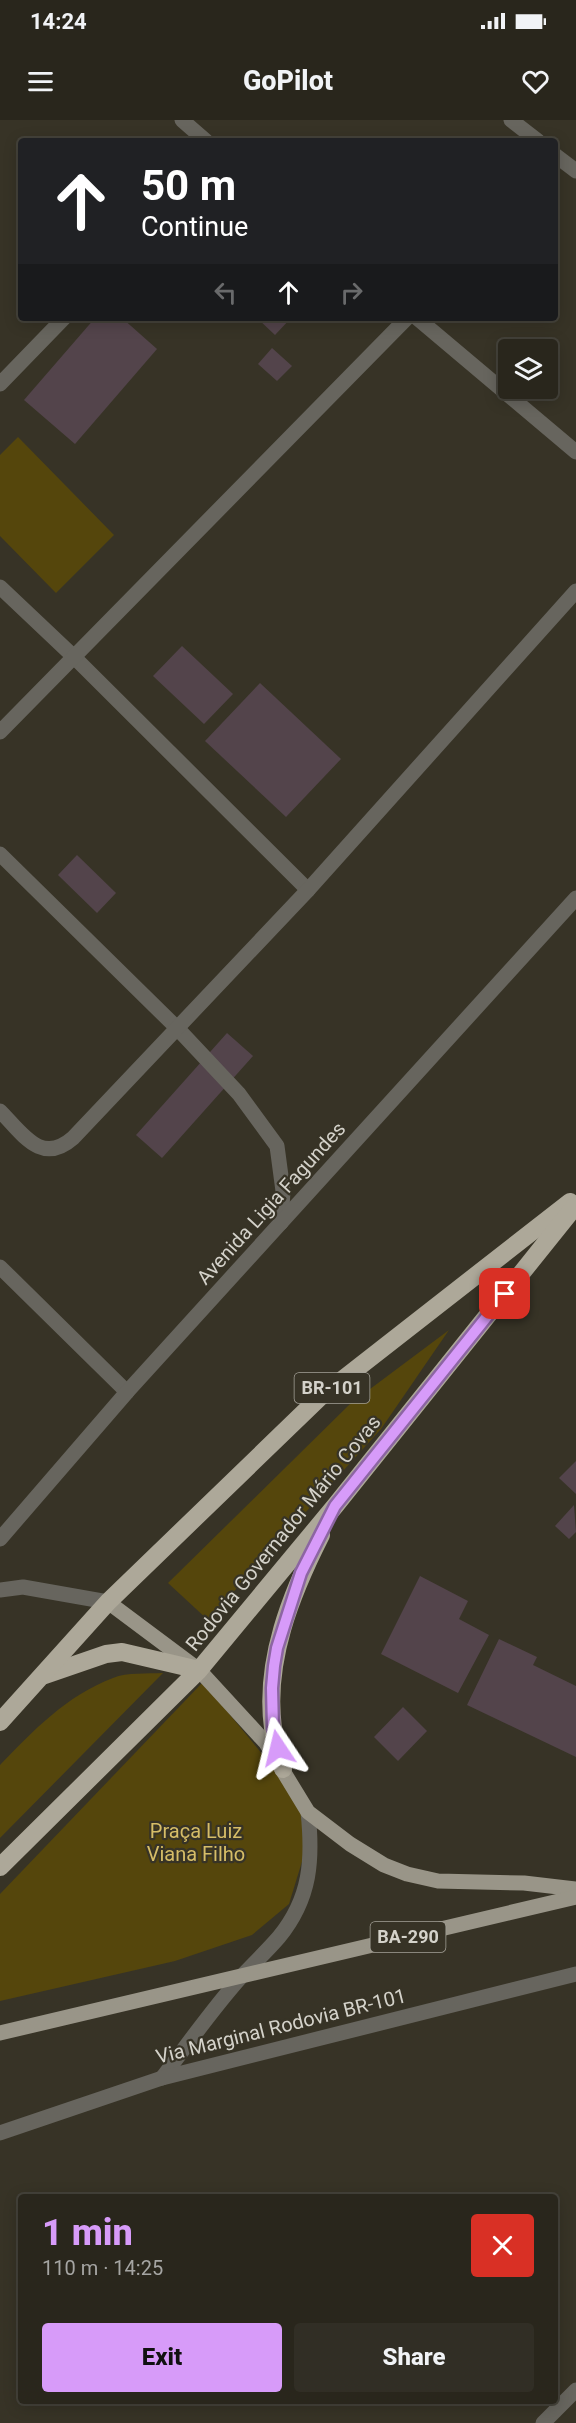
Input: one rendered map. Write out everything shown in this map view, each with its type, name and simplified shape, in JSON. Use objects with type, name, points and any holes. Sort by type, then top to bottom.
[{"type":"highway","name":"BR-101","points":[[0,1722],[108,1602],[319,1398],[576,1197]]},
{"type":"highway","name":"Rodovia Governador Mário Covas","points":[[0,1867],[199,1670],[335,1506],[576,1205]]},
{"type":"highway","points":[[283,1769],[273,1728],[272,1688],[277,1648],[301,1573],[335,1506]]},
{"type":"highway","points":[[43,1676],[106,1654],[122,1652],[199,1670]]},
{"type":"main road","points":[[108,1602],[199,1670],[266,1743],[308,1812],[350,1844],[384,1865],[407,1874],[438,1881],[524,1883],[576,1889]]},
{"type":"main road","name":"BA-290","points":[[241,1977],[576,1897]]},
{"type":"main road","points":[[0,2033],[241,1977]]},
{"type":"street","points":[[182,120],[203,138]]},
{"type":"street","points":[[511,120],[534,138]]},
{"type":"street","points":[[558,157],[576,171]]},
{"type":"street","points":[[0,384],[61,321]]},
{"type":"street","points":[[0,732],[404,321]]},
{"type":"street","points":[[421,321],[576,452]]},
{"type":"street","points":[[0,587],[73,656],[308,890]]},
{"type":"street","points":[[0,1111],[32,1144],[42,1148],[57,1149],[73,1138],[308,890],[576,591]]},
{"type":"street","points":[[0,854],[178,1029],[239,1094],[277,1146],[283,1191],[281,1223]]},
{"type":"street","name":"Avenida Ligia Fagundes","points":[[0,1539],[127,1392],[576,898]]},
{"type":"street","points":[[0,1267],[127,1392]]},
{"type":"street","points":[[0,1590],[23,1587],[108,1602]]},
{"type":"street","points":[[162,2078],[241,1977],[281,1935],[304,1892],[310,1863],[311,1843],[308,1812]]},
{"type":"street","name":"Via Marginal Rodovia BR-101","points":[[0,2133],[162,2078],[576,1974]]},
{"type":"street","points":[[543,2423],[576,2390]]},
{"type":"green space","points":[[18,437],[114,535],[56,593],[0,536],[0,455]]},
{"type":"green space","points":[[449,1330],[381,1429],[208,1620],[168,1583],[350,1404]]},
{"type":"green space","points":[[163,1673],[0,1838],[0,1765],[38,1727],[80,1694],[113,1678]]},
{"type":"green space","name":"Praça Luiz Viana Filho","points":[[203,1682],[281,1777],[302,1815],[304,1855],[289,1904],[252,1935],[175,1961],[0,2001],[0,1894]]},
{"type":"building","points":[[92,321],[125,321],[157,349],[75,444],[24,400]]},
{"type":"building","points":[[260,321],[288,321],[275,335]]},
{"type":"building","points":[[272,348],[292,366],[277,381],[258,364]]},
{"type":"building","points":[[182,646],[233,694],[204,724],[153,676]]},
{"type":"building","points":[[260,683],[341,759],[286,817],[205,741]]},
{"type":"building","points":[[77,855],[116,893],[97,913],[58,875]]},
{"type":"building","points":[[227,1033],[253,1056],[162,1158],[136,1135]]},
{"type":"building","points":[[576,1461],[576,1494],[559,1478]]},
{"type":"building","points":[[574,1505],[576,1532],[569,1539],[555,1526]]},
{"type":"building","points":[[420,1576],[468,1601],[459,1619],[489,1635],[458,1693],[381,1654]]},
{"type":"building","points":[[499,1639],[537,1657],[533,1665],[576,1686],[576,1757],[467,1705]]},
{"type":"building","points":[[403,1707],[427,1731],[398,1761],[374,1737]]},
{"type":"route","points":[[278,1748],[273,1728],[274,1666],[277,1648],[301,1573],[335,1506],[505,1294]]}]
